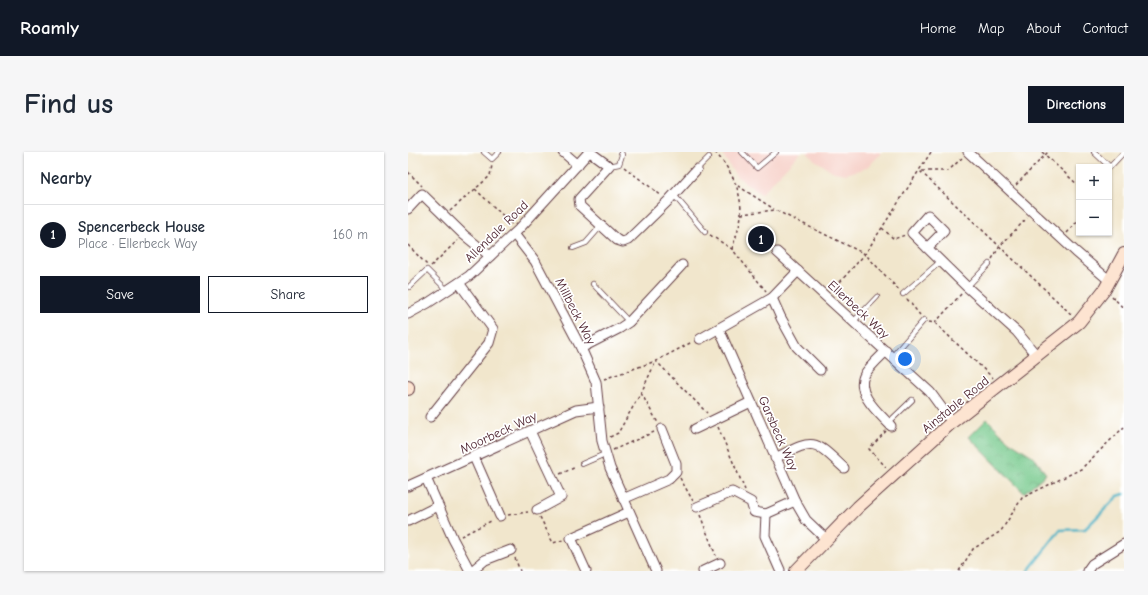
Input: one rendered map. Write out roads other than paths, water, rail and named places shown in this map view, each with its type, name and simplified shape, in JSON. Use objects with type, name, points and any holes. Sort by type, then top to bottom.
[{"type":"street","points":[[563,152],[578,165]]},
{"type":"street","points":[[590,152],[609,166],[579,199],[580,206],[617,240],[623,242],[628,240],[674,195],[697,169]]},
{"type":"street","name":"Allendale Road","points":[[408,314],[459,283],[490,256],[516,232],[590,152]]},
{"type":"street","points":[[968,152],[1108,285]]},
{"type":"street","points":[[408,209],[422,194],[464,235],[490,256]]},
{"type":"street","points":[[928,248],[944,231],[928,215],[912,233],[967,287],[1017,332],[1037,356]]},
{"type":"street","name":"Millbeck Way","points":[[516,232],[535,261],[581,348],[596,382],[602,441],[605,454],[628,512],[656,571]]},
{"type":"street","name":"Ellerbeck Way","points":[[777,252],[930,392],[952,422]]},
{"type":"street","name":"Ainstable Road","points":[[796,571],[858,507],[952,422],[1079,322],[1108,285],[1124,254]]},
{"type":"street","points":[[581,348],[629,322],[682,265]]},
{"type":"street","points":[[700,338],[772,298],[798,271]]},
{"type":"street","points":[[430,417],[489,343],[494,329],[459,283]]},
{"type":"street","points":[[772,298],[797,347],[820,370]]},
{"type":"street","name":"Garsbeck Way","points":[[718,329],[795,501],[806,520],[827,540]]},
{"type":"street","points":[[888,354],[865,374],[862,382],[864,394],[889,425]]},
{"type":"street","points":[[695,429],[715,421],[751,402]]},
{"type":"street","name":"Moorbeck Way","points":[[408,486],[576,410],[599,406]]},
{"type":"street","points":[[623,498],[669,479],[676,472],[676,464],[662,429]]},
{"type":"street","points":[[530,431],[560,497],[537,510]]},
{"type":"street","points":[[775,458],[803,444],[814,444],[821,447],[844,468]]},
{"type":"street","points":[[474,457],[500,516]]},
{"type":"street","points":[[426,478],[438,506],[471,571],[485,560],[511,550]]},
{"type":"street","points":[[697,507],[732,492],[751,502],[754,512],[766,514],[795,501]]},
{"type":"street","points":[[408,521],[438,506]]},
{"type":"street","points":[[586,571],[571,538],[628,512]]},
{"type":"street","points":[[766,514],[765,536],[780,570]]},
{"type":"street","points":[[1087,571],[1092,564],[1124,544]]},
{"type":"street","points":[[703,571],[720,563]]},
{"type":"lane","points":[[484,152],[492,159],[499,152]]},
{"type":"lane","points":[[609,166],[619,164],[622,155],[621,152]]},
{"type":"lane","points":[[742,152],[758,168],[776,152]]},
{"type":"lane","points":[[1094,152],[1110,167],[1124,152]]},
{"type":"lane","points":[[697,169],[709,157]]},
{"type":"lane","points":[[674,195],[704,232]]},
{"type":"lane","points":[[573,248],[586,243],[601,226]]},
{"type":"lane","points":[[903,294],[941,261]]},
{"type":"lane","points":[[967,287],[988,264]]},
{"type":"lane","points":[[409,287],[427,270],[446,290]]},
{"type":"lane","points":[[593,284],[629,322]]},
{"type":"lane","points":[[854,321],[877,297]]},
{"type":"lane","points":[[888,354],[924,320]]},
{"type":"lane","points":[[889,425],[912,400]]},
{"type":"lane","points":[[582,464],[605,454]]},
{"type":"waterway","points":[[1028,571],[1060,530],[1085,529],[1118,496],[1124,494]]},
{"type":"place","name":"Spencerbeck House","points":[[761,239]]}]
